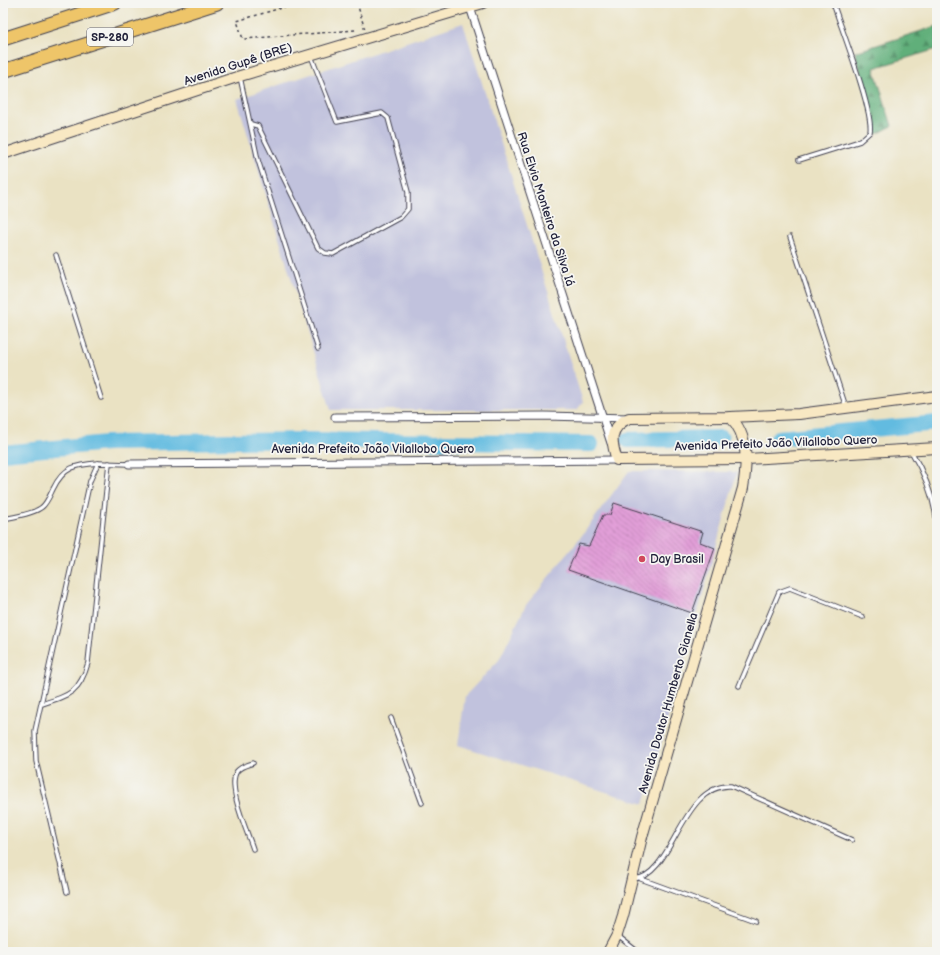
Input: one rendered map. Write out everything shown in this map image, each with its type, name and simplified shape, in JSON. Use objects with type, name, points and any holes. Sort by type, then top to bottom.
[{"type":"highway","points":[[56,21],[97,3]]},
{"type":"highway","name":"SP-280","points":[[3,39],[115,3]]},
{"type":"highway","name":"SP-280","points":[[3,71],[217,3]]},
{"type":"main road","name":"Avenida Gupê (BRE)","points":[[3,154],[240,76],[483,3]]},
{"type":"main road","points":[[617,460],[611,444],[615,429],[623,421],[629,418],[730,417],[799,414],[847,409],[937,396]]},
{"type":"main road","points":[[730,417],[738,429],[747,459]]},
{"type":"main road","name":"Avenida Prefeito João Vilallobo Quero","points":[[617,460],[747,459],[937,448]]},
{"type":"main road","name":"Avenida Doutor Humberto Gianella","points":[[608,952],[618,935],[636,879],[743,488],[747,459]]},
{"type":"street","name":"Rua Elvio Monteiro da Silva Iá","points":[[470,7],[602,417]]},
{"type":"street","points":[[335,417],[537,416],[629,418]]},
{"type":"street","points":[[602,417],[611,444]]},
{"type":"street","name":"Avenida Prefeito João Vilallobo Quero","points":[[129,464],[617,460]]},
{"type":"lane","points":[[799,160],[860,141],[870,132],[870,121],[862,91],[833,3]]},
{"type":"lane","points":[[251,124],[258,126],[318,248],[325,253],[333,254],[401,217],[408,210],[408,192],[388,118],[382,112],[338,122],[310,54]]},
{"type":"lane","points":[[240,76],[258,160],[318,349]]},
{"type":"lane","points":[[790,238],[847,409]]},
{"type":"lane","points":[[56,255],[101,398]]},
{"type":"lane","points":[[910,450],[929,484],[937,524]]},
{"type":"lane","points":[[3,519],[16,517],[41,508],[50,496],[57,481],[70,467],[98,463],[129,464]]},
{"type":"lane","points":[[67,892],[36,761],[35,730],[42,704],[90,481],[98,463]]},
{"type":"lane","points":[[42,704],[71,693],[84,679],[87,668],[109,463]]},
{"type":"lane","points":[[739,686],[779,592],[790,588],[863,617]]},
{"type":"lane","points":[[391,718],[422,803]]},
{"type":"lane","points":[[253,763],[238,769],[235,775],[234,788],[253,849]]},
{"type":"lane","points":[[636,879],[653,870],[694,806],[713,789],[721,786],[731,786],[852,840]]},
{"type":"lane","points":[[636,879],[756,921]]},
{"type":"lane","points":[[618,935],[638,952]]},
{"type":"path","points":[[298,3],[237,21],[243,39],[372,29]]},
{"type":"path","points":[[357,3],[365,30]]},
{"type":"shaded area","points":[[463,23],[583,402],[577,410],[331,410],[237,99]]},
{"type":"shaded area","points":[[629,471],[737,472],[644,804],[458,745],[465,696],[499,660],[526,605],[583,534]]},
{"type":"green space","points":[[937,26],[937,49],[874,68],[892,126],[877,134],[855,52]]},
{"type":"building","name":"Day Brasil","points":[[614,503],[703,532],[700,542],[715,548],[692,613],[568,570],[579,544],[589,546],[603,515],[610,515]]},
{"type":"waterway","points":[[778,438],[937,423]]},
{"type":"waterway","points":[[628,440],[721,438]]},
{"type":"waterway","points":[[3,453],[107,443],[304,440],[591,444]]},
{"type":"place","name":"Day Brasil","points":[[642,559]]}]
